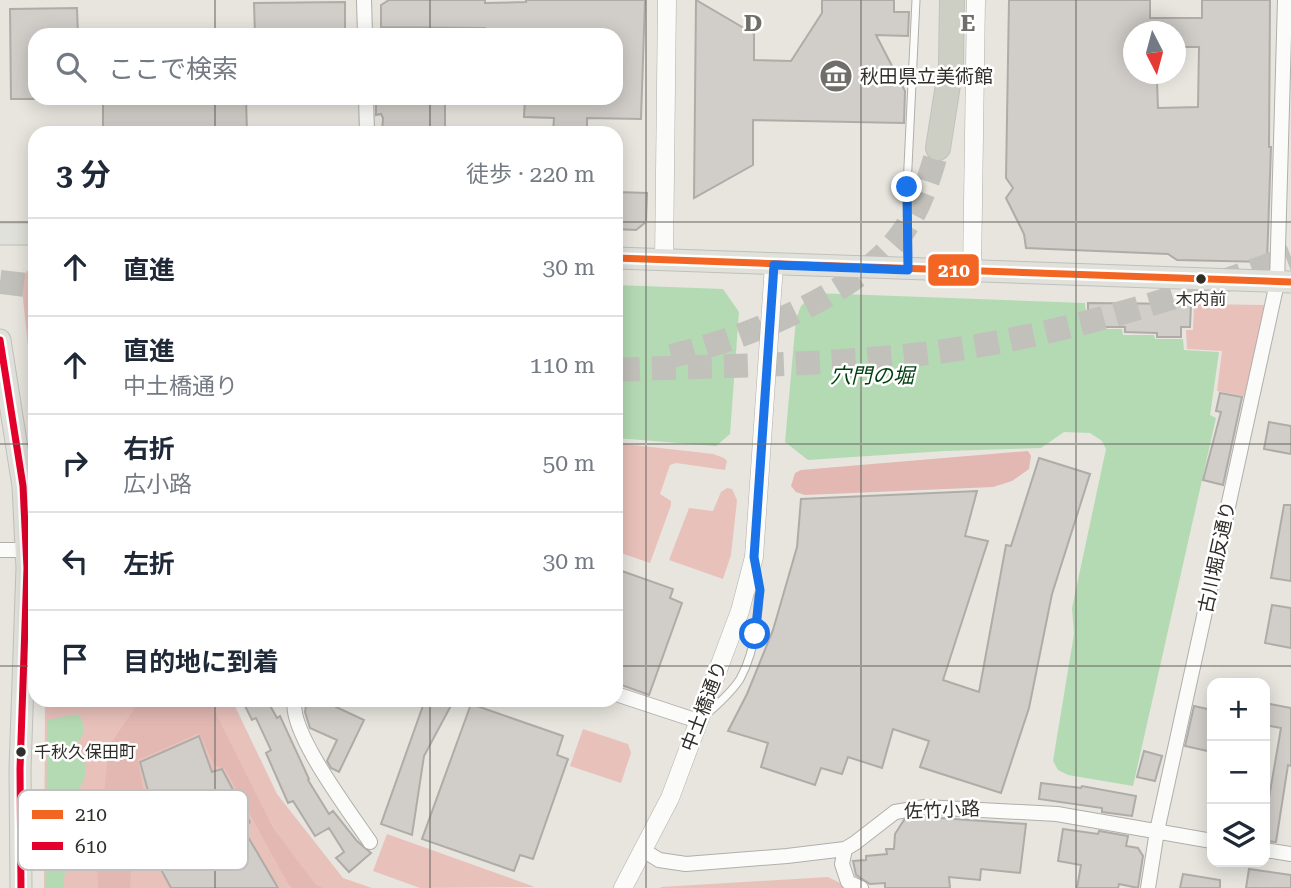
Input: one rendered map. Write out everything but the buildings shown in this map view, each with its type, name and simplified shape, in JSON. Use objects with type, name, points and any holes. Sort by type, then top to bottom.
[{"type":"highway","points":[[938,148],[951,66],[952,0]]},
{"type":"main road","points":[[0,234],[28,234]]},
{"type":"main road","points":[[623,258],[1284,282]]},
{"type":"main road","points":[[0,340],[28,481]]},
{"type":"main road","points":[[20,790],[28,602]]},
{"type":"main road","points":[[20,870],[20,888]]},
{"type":"street","points":[[364,0],[365,28]]},
{"type":"street","points":[[664,261],[667,0]]},
{"type":"street","points":[[972,271],[976,0]]},
{"type":"street","name":"古川堀反通り","points":[[1148,888],[1157,831],[1284,282],[1285,0]]},
{"type":"street","points":[[366,105],[367,126]]},
{"type":"street","name":"中土橋通り","points":[[623,888],[670,798],[740,611],[754,557],[774,265]]},
{"type":"street","points":[[0,550],[28,559]]},
{"type":"street","points":[[623,696],[698,721]]},
{"type":"street","points":[[295,707],[296,720],[307,743],[326,777],[370,842]]},
{"type":"street","name":"佐竹小路","points":[[643,850],[659,860],[685,864],[845,849],[895,812],[925,807],[1057,814],[1207,840]]},
{"type":"street","points":[[845,849],[842,864],[848,882],[861,888]]},
{"type":"street","points":[[1270,851],[1291,854]]},
{"type":"lane","points":[[908,270],[907,187],[916,0]]},
{"type":"shaded area","points":[[28,270],[28,346],[21,280]]},
{"type":"shaded area","points":[[1194,304],[1266,305],[1247,397],[1217,391],[1222,351],[1187,349],[1186,330],[1193,330]]},
{"type":"shaded area","points":[[623,444],[713,454],[724,458],[727,461],[725,470],[676,463],[670,465],[660,494],[671,501],[671,505],[650,563],[623,554]]},
{"type":"shaded area","points":[[1028,451],[1031,456],[1029,469],[1012,481],[993,487],[805,495],[796,492],[791,486],[795,473],[801,470]]},
{"type":"shaded area","points":[[727,488],[732,489],[737,500],[731,555],[723,579],[669,560],[689,508],[713,511],[721,492]]},
{"type":"shaded area","points":[[45,707],[235,707],[277,794],[343,878],[372,888],[44,888],[44,870],[248,870],[248,790],[45,790]]},
{"type":"shaded area","points":[[136,707],[212,707],[273,828],[315,884],[323,888],[292,888],[287,882],[248,811],[248,790],[237,790],[225,769],[214,765],[199,733],[138,760],[143,790],[104,790],[109,746]]},
{"type":"shaded area","points":[[583,729],[628,744],[631,753],[621,783],[570,766]]},
{"type":"shaded area","points":[[387,834],[535,887],[420,888],[373,871]]},
{"type":"shaded area","points":[[97,870],[131,870],[130,888],[98,888]]},
{"type":"shaded area","points":[[828,877],[850,888],[660,888],[661,887]]},
{"type":"water","points":[[623,285],[723,289],[739,312],[730,434],[716,446],[623,439]]},
{"type":"water","name":"穴門の堀","points":[[814,293],[1085,303],[1087,329],[1122,329],[1123,335],[1183,339],[1184,350],[1219,352],[1210,415],[1216,418],[1133,786],[1068,775],[1058,770],[1053,761],[1074,634],[1072,608],[1106,449],[1102,441],[1090,433],[1064,432],[1041,448],[808,460],[785,442],[796,319],[801,306]]},
{"type":"water","points":[[77,714],[82,722],[84,730],[75,745],[86,770],[79,790],[47,790],[48,720]]},
{"type":"water","points":[[46,870],[66,870],[63,888],[46,888]]},
{"type":"tunnel","points":[[671,356],[763,327],[827,296],[856,277],[880,257],[907,226],[923,194],[938,148]]},
{"type":"tunnel","points":[[623,370],[863,360],[988,344],[1076,325],[1163,301],[1291,257]]},
{"type":"tunnel","points":[[0,282],[28,285]]},
{"type":"transit line","name":"210","points":[[623,258],[1291,282]]},
{"type":"transit line","name":"610","points":[[0,340],[23,486],[27,568],[20,790]]},
{"type":"transit line","name":"610","points":[[21,870],[21,888]]},
{"type":"place","name":"秋田県立美術館","points":[[836,76]]},
{"type":"place","name":"木内前","points":[[1201,279]]},
{"type":"place","name":"千秋久保田町","points":[[21,752]]},
{"type":"route","points":[[755,634],[760,590],[754,557],[774,265],[908,270],[907,187]]}]
